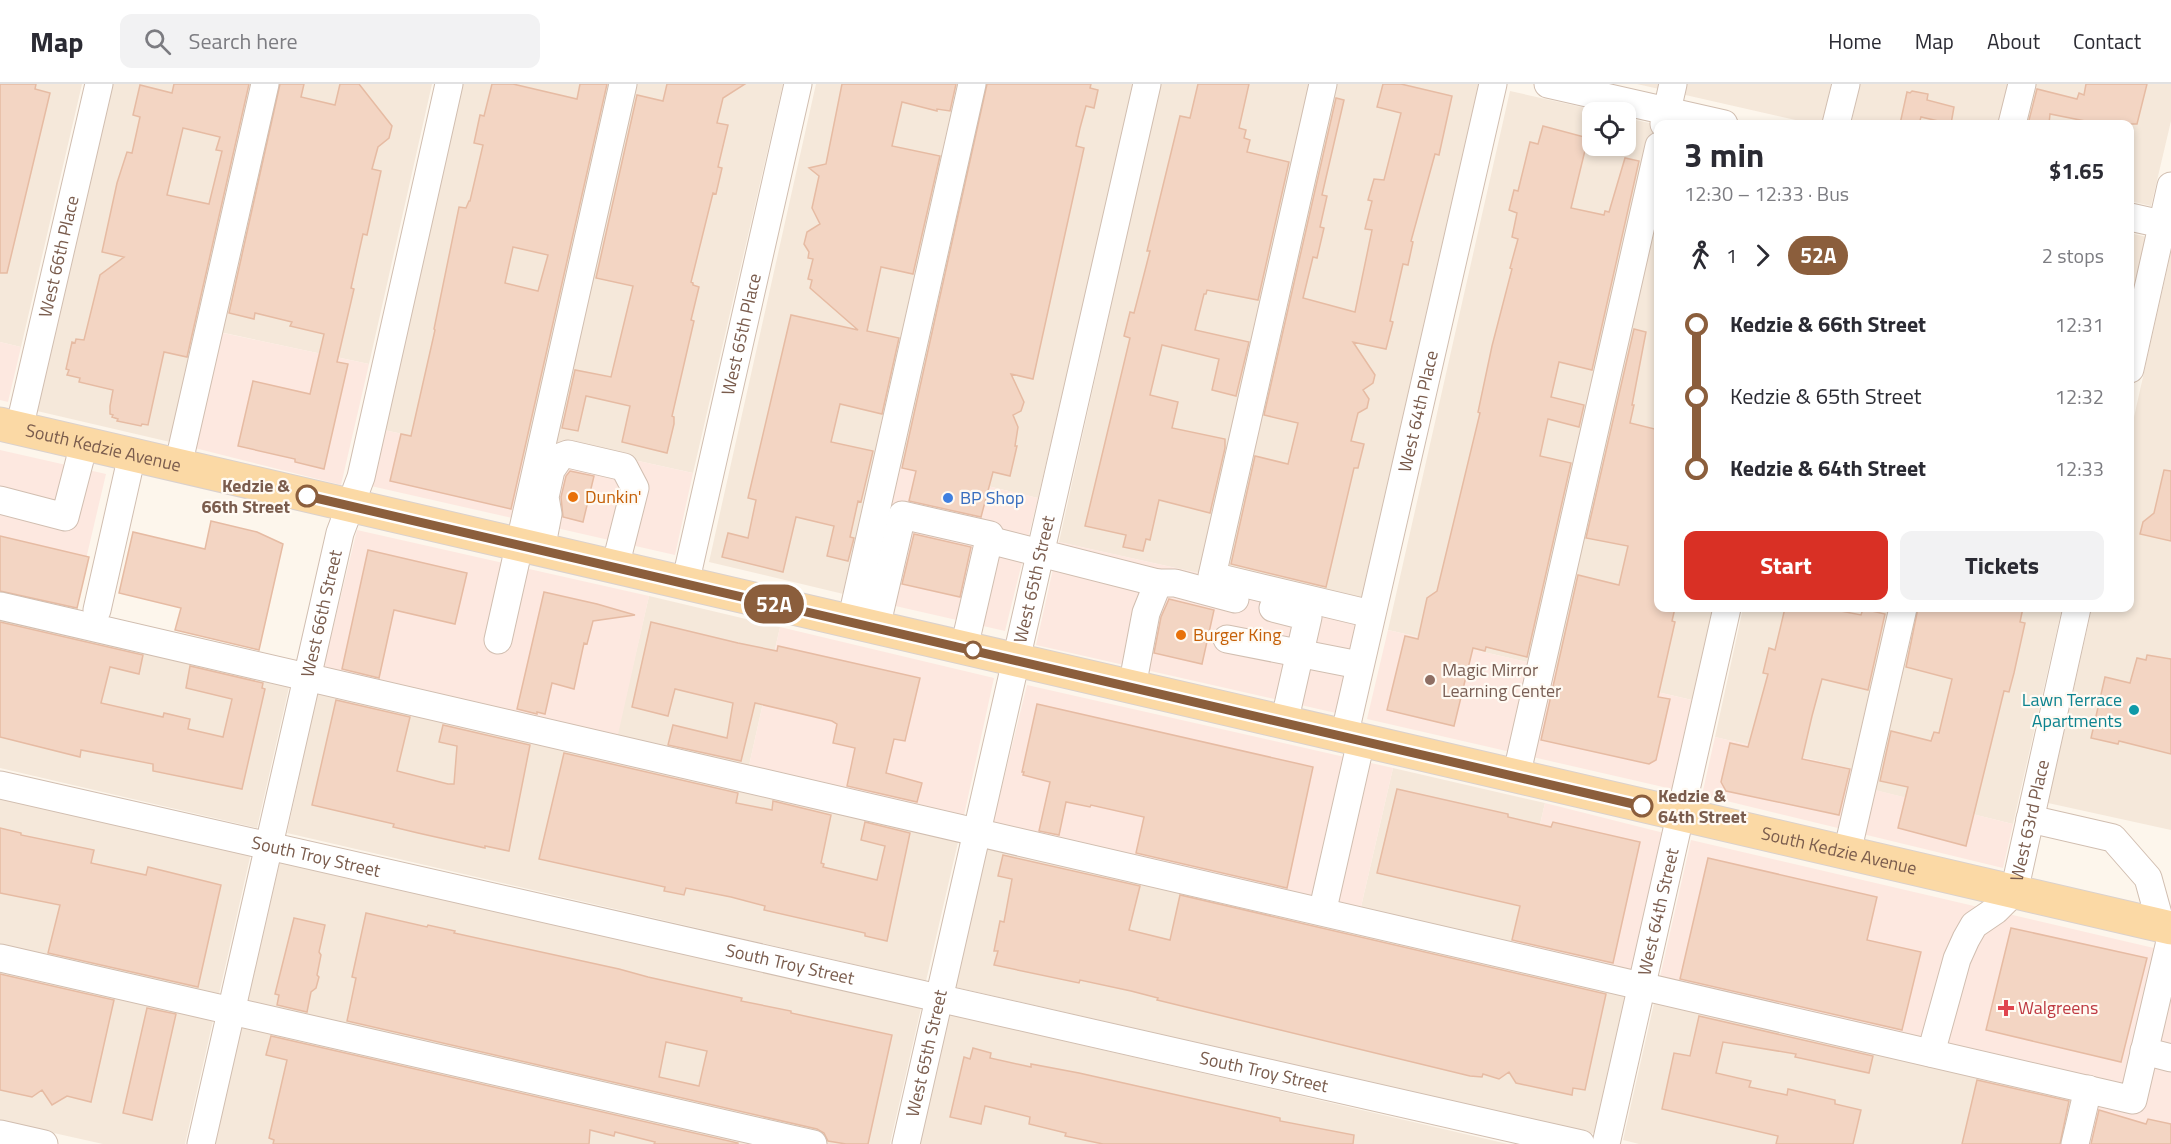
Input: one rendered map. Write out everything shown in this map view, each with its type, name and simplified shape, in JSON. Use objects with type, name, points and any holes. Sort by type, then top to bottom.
[{"type":"main road","name":"South Kedzie Avenue","points":[[10,427],[1681,814],[2168,930]]},
{"type":"street","name":"West 66th Place","points":[[10,427],[99,84]]},
{"type":"street","points":[[178,466],[266,84]]},
{"type":"street","name":"West 66th Street","points":[[201,1144],[340,533],[361,477],[449,84]]},
{"type":"street","points":[[498,640],[530,548],[623,84]]},
{"type":"street","name":"West 65th Place","points":[[685,584],[798,84]]},
{"type":"street","points":[[863,625],[972,84]]},
{"type":"street","name":"West 65th Street","points":[[906,1144],[1147,84]]},
{"type":"street","points":[[1323,84],[1212,576],[1371,614]]},
{"type":"street","name":"West 64th Place","points":[[1325,900],[1352,739],[1359,665],[1493,84]]},
{"type":"street","points":[[1548,84],[1665,118],[1685,120]]},
{"type":"street","points":[[1665,118],[1673,84]]},
{"type":"street","points":[[1837,120],[1846,84]]},
{"type":"street","points":[[2013,120],[2022,84]]},
{"type":"street","points":[[1516,777],[1654,168]]},
{"type":"street","points":[[2134,353],[2166,225],[2171,186]]},
{"type":"street","points":[[2134,218],[2166,225]]},
{"type":"street","points":[[0,500],[65,517],[84,444]]},
{"type":"street","points":[[530,548],[548,514],[545,497],[551,470],[560,458],[568,454],[624,467],[635,488],[615,567]]},
{"type":"street","points":[[97,610],[132,455]]},
{"type":"street","points":[[863,625],[902,515],[990,536],[964,648]]},
{"type":"street","points":[[989,540],[1158,583],[1175,584],[1308,617],[1284,723]]},
{"type":"street","points":[[1132,687],[1146,613],[1158,583]]},
{"type":"street","points":[[0,606],[2133,1100],[2144,1052],[2164,995],[2168,930],[2148,878],[2113,838],[2030,819]]},
{"type":"street","name":"West 64th Street","points":[[1606,1144],[1726,612]]},
{"type":"street","points":[[1847,854],[1902,612]]},
{"type":"street","name":"West 63rd Place","points":[[2014,892],[2076,612]]},
{"type":"street","points":[[1227,639],[1359,665]]},
{"type":"street","name":"South Troy Street","points":[[0,784],[1581,1144]]},
{"type":"street","points":[[1931,1053],[1957,959],[1966,939],[1974,925],[1996,910],[2014,892]]},
{"type":"street","points":[[0,958],[813,1144]]},
{"type":"street","points":[[2144,1052],[2171,1058]]},
{"type":"street","points":[[2075,1144],[2088,1089]]},
{"type":"street","points":[[0,1134],[44,1144]]},
{"type":"shaded area","points":[[0,84],[82,84],[21,347],[0,342]]},
{"type":"shaded area","points":[[113,84],[432,84],[369,364],[210,330],[183,445],[37,411]]},
{"type":"shaded area","points":[[462,84],[783,84],[693,473],[543,440],[538,463],[384,430]]},
{"type":"shaded area","points":[[816,84],[1134,84],[1038,498],[887,462],[856,597],[709,562]]},
{"type":"shaded area","points":[[1160,84],[1480,84],[1360,611],[1059,542]]},
{"type":"shaded area","points":[[1637,84],[1831,84],[1823,120],[1795,120]]},
{"type":"shaded area","points":[[1860,84],[2171,84],[2171,121],[2151,206],[2134,202],[2134,120],[1852,120]]},
{"type":"shaded area","points":[[1510,91],[1582,107],[1582,156],[1636,156],[1636,120],[1654,124],[1654,612],[1712,612],[1692,700],[1388,630]]},
{"type":"shaded area","points":[[2134,234],[2147,237],[2134,292]]},
{"type":"shaded area","points":[[2171,252],[2171,830],[2048,803],[2091,612],[2134,612],[2134,417]]},
{"type":"shaded area","points":[[209,330],[369,364],[341,485],[183,445]]},
{"type":"shaded area","points":[[0,342],[21,347],[8,402],[0,400]]},
{"type":"shaded area","points":[[384,430],[537,463],[543,440],[693,473],[675,555],[371,486]]},
{"type":"shaded area","points":[[0,450],[106,474],[71,623],[0,606]]},
{"type":"shaded area","points":[[887,462],[1038,498],[1005,631],[856,597]]},
{"type":"shaded area","points":[[357,530],[649,596],[615,748],[320,681]]},
{"type":"shaded area","points":[[1059,542],[1360,611],[1336,713],[1036,645]]},
{"type":"shaded area","points":[[649,596],[780,627],[746,779],[961,829],[926,981],[287,833],[320,681],[614,748]]},
{"type":"shaded area","points":[[0,606],[292,674],[257,828],[0,768]]},
{"type":"shaded area","points":[[1742,612],[2061,612],[2013,824],[1862,787],[1865,772],[1715,737]]},
{"type":"shaded area","points":[[780,627],[994,678],[961,829],[746,779]]},
{"type":"shaded area","points":[[1388,630],[1692,700],[1672,789],[1367,719]]},
{"type":"shaded area","points":[[1027,685],[1393,768],[1358,920],[990,835]]},
{"type":"shaded area","points":[[1715,737],[1866,772],[1863,787],[2013,824],[2003,868],[1702,795]]},
{"type":"shaded area","points":[[1393,768],[1545,803],[1509,956],[1630,984],[1595,1134],[955,987],[990,835],[1358,920]]},
{"type":"shaded area","points":[[0,796],[251,853],[185,1144],[103,1144],[0,1121]]},
{"type":"shaded area","points":[[1545,803],[1664,833],[1630,984],[1509,957]]},
{"type":"shaded area","points":[[1691,840],[2171,952],[2171,1144],[2075,1144],[2088,1090],[1657,990]]},
{"type":"shaded area","points":[[280,861],[921,1008],[890,1144],[215,1144]]},
{"type":"shaded area","points":[[1657,990],[2088,1089],[2075,1144],[1639,1144],[1623,1140]]},
{"type":"shaded area","points":[[948,1014],[1508,1144],[919,1144]]},
{"type":"building","points":[[0,84],[36,84],[35,89],[50,93],[7,273],[0,273]]},
{"type":"building","points":[[174,84],[249,84],[187,357],[164,352],[148,425],[142,424],[141,426],[117,421],[118,419],[112,417],[110,406],[113,390],[79,382],[80,378],[67,375],[69,370],[66,369],[72,342],[75,343],[76,339],[84,340],[100,275],[124,257],[102,252],[117,183],[127,152],[132,153],[140,117],[133,115],[140,85],[172,93]],"holes":[[[183,128],[220,137],[216,150],[222,151],[209,204],[167,195]]]},
{"type":"building","points":[[280,84],[304,84],[301,97],[335,105],[340,84],[359,84],[392,126],[389,138],[378,147],[372,169],[381,171],[367,235],[363,234],[351,288],[354,289],[337,362],[348,364],[324,469],[295,462],[295,459],[238,446],[253,381],[310,394],[324,334],[290,326],[292,322],[255,313],[254,319],[229,313]]},
{"type":"building","points":[[492,84],[513,84],[577,99],[580,84],[607,84],[511,509],[390,481],[401,434],[411,436],[459,207],[466,208],[470,201],[483,145],[474,143],[480,115],[484,116]],"holes":[[[513,247],[548,255],[538,291],[505,283]]]},
{"type":"building","points":[[667,84],[745,84],[723,98],[717,123],[728,125],[718,167],[722,168],[716,194],[713,193],[691,282],[699,287],[691,320],[694,321],[672,416],[674,424],[667,453],[622,442],[630,406],[586,396],[578,431],[562,428],[575,370],[611,377],[633,286],[596,278],[637,95],[663,101]]},
{"type":"building","points":[[842,84],[956,84],[950,111],[937,109],[937,111],[902,102],[892,146],[940,156],[913,274],[881,267],[867,331],[899,338],[882,414],[840,404],[831,442],[873,451],[861,502],[858,501],[850,537],[854,538],[848,561],[827,556],[834,526],[796,517],[783,572],[722,557],[728,533],[748,538],[756,500],[748,498],[791,315],[858,330],[810,288],[812,280],[808,279],[813,259],[808,258],[809,252],[804,244],[807,232],[820,224],[812,208],[819,176],[809,168],[826,164]]},
{"type":"building","points":[[987,84],[1091,84],[1090,88],[1098,90],[1094,108],[1086,106],[1080,128],[1076,146],[1084,148],[1033,379],[1011,374],[1024,402],[1021,411],[1013,415],[1018,427],[1015,446],[1017,446],[1010,476],[993,472],[981,517],[909,501],[916,471],[902,468]]},
{"type":"building","points":[[1198,84],[1249,84],[1239,128],[1246,130],[1244,138],[1250,140],[1247,152],[1289,162],[1258,300],[1207,290],[1195,330],[1249,342],[1236,396],[1212,390],[1219,359],[1162,345],[1150,395],[1178,402],[1172,428],[1225,439],[1225,448],[1210,513],[1159,500],[1150,540],[1146,539],[1143,551],[1123,547],[1126,535],[1085,526],[1130,338],[1124,336],[1130,312],[1134,313],[1150,251],[1147,251],[1180,116],[1190,118]]},
{"type":"building","points":[[1383,84],[1401,84],[1452,96],[1439,155],[1435,154],[1411,241],[1413,242],[1408,265],[1403,264],[1386,349],[1353,342],[1375,375],[1373,383],[1363,390],[1369,399],[1367,408],[1358,413],[1351,441],[1364,444],[1358,468],[1354,468],[1326,587],[1231,564],[1255,456],[1288,464],[1298,423],[1264,415],[1336,98],[1344,100],[1322,195],[1327,196],[1320,227],[1324,228],[1317,258],[1313,257],[1303,298],[1355,312],[1372,230],[1365,229],[1372,201],[1368,200],[1374,179],[1384,180],[1401,113],[1377,107]]},
{"type":"building","points":[[2086,84],[2147,84],[2137,124],[2134,124],[2134,120],[2080,120],[2050,114],[2049,120],[2029,120],[2037,89],[2077,99],[2079,93],[2084,95]]},
{"type":"building","points":[[1912,91],[1928,94],[1927,100],[1954,107],[1952,120],[1921,117],[1920,120],[1901,120],[1907,92]]},
{"type":"building","points":[[1543,126],[1582,136],[1584,156],[1571,208],[1604,215],[1605,211],[1609,212],[1625,158],[1639,161],[1592,370],[1559,362],[1551,397],[1584,405],[1579,427],[1548,419],[1540,456],[1571,463],[1527,657],[1486,647],[1485,651],[1473,648],[1454,726],[1387,710],[1405,636],[1418,639],[1427,598],[1437,591],[1480,413],[1478,412],[1492,346],[1518,239],[1512,237],[1517,213],[1509,210],[1514,190],[1518,191],[1530,142],[1538,144]]},
{"type":"building","points":[[1634,329],[1646,332],[1630,423],[1654,429],[1654,612],[1674,612],[1672,621],[1675,622],[1658,697],[1670,699],[1656,760],[1649,764],[1541,740],[1578,575],[1619,585],[1628,546],[1586,538]]},
{"type":"building","points":[[2164,470],[2171,471],[2171,541],[2140,534],[2143,522],[2154,513]]},
{"type":"building","name":"Dunkin'","points":[[570,471],[594,476],[583,522],[563,517],[561,497],[566,476]]},
{"type":"building","points":[[211,521],[257,532],[283,544],[259,650],[175,630],[181,608],[119,593],[133,532],[205,549]]},
{"type":"building","points":[[914,534],[971,547],[960,597],[902,584]]},
{"type":"building","points":[[0,536],[89,557],[77,608],[0,591]]},
{"type":"building","points":[[368,550],[467,573],[455,624],[394,610],[379,678],[342,669]]},
{"type":"building","points":[[544,592],[635,615],[593,621],[587,644],[584,643],[574,689],[552,683],[545,714],[537,712],[537,714],[517,709]]},
{"type":"building","name":"Burger King","points":[[1169,599],[1214,610],[1202,664],[1154,653],[1161,617]]},
{"type":"building","points":[[1784,612],[1846,612],[1861,615],[1862,612],[1876,612],[1885,614],[1868,690],[1822,679],[1802,759],[1850,769],[1839,815],[1726,791],[1721,782],[1730,743],[1748,747],[1768,674],[1763,673],[1769,648],[1775,650]]},
{"type":"building","points":[[1917,612],[2022,612],[2020,622],[2025,623],[2014,673],[2009,692],[2004,691],[1966,846],[1898,828],[1908,787],[1880,781],[1891,731],[1931,741],[1934,732],[1939,733],[1952,679],[1906,667]]},
{"type":"building","points":[[0,622],[143,655],[139,674],[110,667],[101,703],[163,717],[164,713],[190,719],[188,729],[223,737],[232,699],[186,688],[190,666],[263,683],[262,688],[265,689],[242,789],[153,771],[153,764],[81,750],[80,757],[0,737]]},
{"type":"building","points":[[651,622],[738,643],[777,651],[778,646],[920,678],[905,741],[894,739],[886,773],[922,783],[917,802],[847,786],[855,748],[833,743],[837,724],[755,703],[741,761],[668,745],[673,725],[727,738],[733,703],[675,689],[668,716],[632,707]]},
{"type":"building","name":"Lawn Terrace Apartments","points":[[2147,655],[2171,659],[2171,754],[2119,741],[2118,744],[2091,738],[2105,677],[2130,683],[2137,658],[2146,660]]},
{"type":"building","points":[[336,700],[410,717],[397,771],[448,784],[454,784],[457,746],[439,742],[443,725],[530,745],[509,851],[418,833],[393,827],[394,824],[312,805]]},
{"type":"building","points":[[1037,704],[1313,767],[1287,888],[1136,853],[1144,817],[1066,802],[1059,835],[1039,831],[1050,782],[1023,775],[1024,772],[1022,772]]},
{"type":"building","points":[[564,753],[738,793],[736,803],[772,810],[773,801],[831,815],[821,863],[824,864],[823,867],[877,880],[885,846],[861,840],[865,822],[910,833],[887,941],[865,936],[865,933],[764,910],[765,906],[731,897],[686,888],[684,895],[664,891],[665,887],[539,859]]},
{"type":"building","points":[[1397,789],[1508,814],[1508,817],[1551,827],[1553,822],[1640,842],[1613,963],[1512,940],[1520,906],[1377,873]]},
{"type":"building","points":[[0,828],[21,833],[21,835],[94,850],[91,863],[146,875],[148,867],[221,885],[198,987],[48,953],[60,905],[0,893]]},
{"type":"building","points":[[1003,855],[1140,886],[1129,930],[1170,940],[1180,895],[1606,994],[1585,1090],[1573,1088],[1572,1095],[1516,1083],[1509,1072],[1499,1079],[1483,1074],[1482,1077],[1470,1076],[1157,1000],[1158,998],[1131,991],[1080,980],[1079,983],[994,965],[998,951],[994,951],[1000,921],[1004,922],[1012,879],[998,876]]},
{"type":"building","points":[[1708,858],[1877,897],[1867,940],[1921,952],[1902,1030],[1680,979]]},
{"type":"building","points":[[366,913],[619,969],[742,998],[741,1001],[892,1035],[868,1144],[846,1144],[828,1141],[824,1133],[817,1129],[347,1021],[356,978],[352,977]],"holes":[[[666,1042],[707,1051],[699,1086],[659,1077]]]},
{"type":"building","points":[[294,918],[325,925],[319,952],[321,955],[317,975],[319,977],[316,988],[311,992],[307,1012],[277,1005],[279,995],[275,994]]},
{"type":"building","name":"Walgreens","points":[[2011,928],[2147,958],[2121,1062],[1986,1030]]},
{"type":"building","points":[[0,974],[114,1000],[91,1102],[67,1096],[52,1105],[42,1090],[32,1097],[0,1090]]},
{"type":"building","points":[[147,1008],[176,1014],[152,1120],[123,1113]]},
{"type":"building","points":[[1699,1016],[1873,1056],[1869,1073],[1795,1057],[1796,1054],[1723,1042],[1716,1073],[1751,1081],[1749,1087],[1787,1095],[1788,1089],[1835,1100],[1835,1104],[1861,1110],[1853,1144],[1776,1144],[1778,1136],[1662,1109],[1674,1053],[1690,1056]]},
{"type":"building","points":[[271,1036],[738,1144],[654,1144],[655,1142],[615,1132],[614,1136],[590,1130],[589,1144],[273,1144],[274,1140],[269,1138],[287,1060],[266,1055]]},
{"type":"building","points":[[973,1048],[991,1053],[990,1058],[1031,1067],[1031,1064],[1079,1073],[1280,1118],[1280,1121],[1354,1135],[1353,1144],[1103,1144],[1065,1136],[1066,1133],[1029,1124],[1030,1117],[985,1106],[981,1124],[950,1117],[964,1057],[970,1059]]},
{"type":"building","points":[[1977,1080],[2069,1101],[2060,1144],[1962,1144]]},
{"type":"building","points":[[2099,1110],[2146,1124],[2148,1119],[2171,1124],[2171,1144],[2091,1144]]},
{"type":"bus line","name":"52A","points":[[307,496],[1642,806]]},
{"type":"place","name":"Kedzie & 66th Street","points":[[307,496]]},
{"type":"place","name":"Dunkin'","points":[[573,497]]},
{"type":"place","name":"BP Shop","points":[[948,498]]},
{"type":"place","name":"Burger King","points":[[1181,635]]},
{"type":"place","name":"Magic Mirror Learning Center","points":[[1430,680]]},
{"type":"place","name":"Lawn Terrace Apartments","points":[[2134,710]]},
{"type":"place","name":"Kedzie & 64th Street","points":[[1642,806]]},
{"type":"place","name":"Walgreens","points":[[2006,1008]]}]
